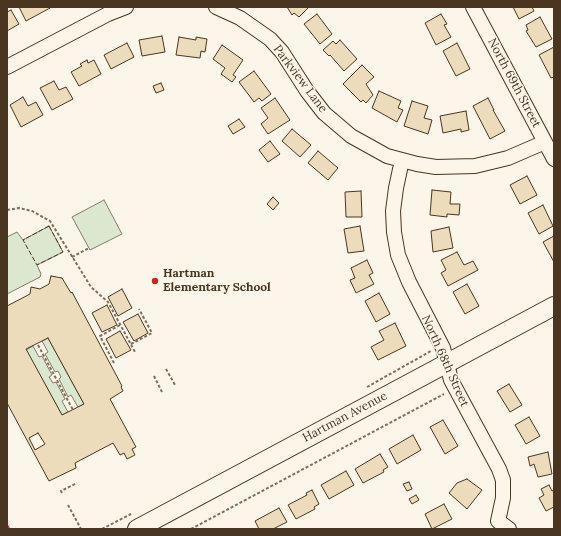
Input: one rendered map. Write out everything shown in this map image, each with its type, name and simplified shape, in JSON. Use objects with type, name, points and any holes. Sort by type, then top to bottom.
[{"type":"main road","name":"Hartman Avenue","points":[[137,529],[554,306]]},
{"type":"street","points":[[7,68],[108,14],[126,7]]},
{"type":"street","name":"Parkview Lane","points":[[216,7],[240,18],[270,39],[292,66],[314,101],[335,124],[368,146],[402,160],[436,167],[475,166],[508,158],[545,142]]},
{"type":"street","name":"North 69th Street","points":[[473,7],[554,159]]},
{"type":"street","name":"North 68th Street","points":[[402,160],[394,198],[395,243],[408,282],[443,348],[451,380],[499,468],[503,480],[504,498],[499,526]]},
{"type":"path","points":[[7,210],[19,208],[42,215],[50,221],[91,287],[108,302],[135,352]]},
{"type":"path","points":[[72,257],[89,248]]},
{"type":"path","points":[[131,344],[152,333],[139,310]]},
{"type":"path","points":[[114,363],[100,336],[120,325]]},
{"type":"path","points":[[38,345],[73,410]]},
{"type":"path","points":[[362,390],[432,350]]},
{"type":"path","points":[[166,369],[175,385]]},
{"type":"path","points":[[154,376],[162,392]]},
{"type":"path","points":[[191,529],[447,392]]},
{"type":"path","points":[[62,492],[61,491],[77,483]]},
{"type":"path","points":[[68,505],[81,529]]},
{"type":"green space","points":[[104,200],[122,234],[90,250],[72,217]]},
{"type":"green space","points":[[49,226],[63,252],[37,265],[41,274],[40,277],[7,294],[7,237],[17,232],[23,240]]},
{"type":"green space","points":[[48,338],[84,404],[78,407],[71,395],[68,397],[59,379],[61,377],[58,371],[55,372],[45,354],[48,352],[42,341]]},
{"type":"green space","points":[[33,346],[39,357],[42,356],[52,375],[49,377],[53,383],[56,382],[65,399],[62,401],[68,412],[62,415],[26,350]]},
{"type":"building","points":[[19,7],[49,7],[50,8],[26,21]]},
{"type":"building","points":[[287,7],[309,7],[299,17],[294,13],[292,15]]},
{"type":"building","points":[[513,7],[532,7],[534,11],[519,19]]},
{"type":"building","points":[[11,10],[19,24],[7,31],[7,12]]},
{"type":"building","points":[[317,14],[332,34],[320,44],[304,24]]},
{"type":"building","points":[[441,14],[447,24],[444,25],[451,37],[436,45],[425,23]]},
{"type":"building","points":[[540,17],[552,39],[536,47],[526,31],[528,30],[526,25]]},
{"type":"building","points":[[162,36],[165,52],[142,56],[139,40]]},
{"type":"building","points":[[179,37],[196,40],[196,37],[207,39],[205,52],[201,51],[200,58],[176,55]]},
{"type":"building","points":[[340,40],[357,59],[344,71],[330,55],[329,56],[323,50],[333,41],[336,44]]},
{"type":"building","points":[[127,43],[134,57],[111,69],[104,55]]},
{"type":"building","points":[[457,43],[470,69],[456,76],[443,51]]},
{"type":"building","points":[[222,45],[243,60],[233,75],[236,77],[232,82],[221,74],[225,68],[213,59]]},
{"type":"building","points":[[554,47],[554,77],[551,78],[539,55]]},
{"type":"building","points":[[87,60],[88,63],[94,60],[101,74],[79,86],[71,72],[82,66],[80,64]]},
{"type":"building","points":[[362,65],[374,77],[366,84],[373,95],[366,103],[363,100],[361,102],[343,84]]},
{"type":"building","points":[[254,71],[271,94],[262,101],[259,98],[254,102],[239,82]]},
{"type":"building","points":[[54,81],[59,90],[66,87],[73,99],[52,110],[40,88]]},
{"type":"building","points":[[161,83],[164,90],[156,93],[153,86]]},
{"type":"building","points":[[379,91],[401,101],[398,108],[403,110],[397,122],[372,108]]},
{"type":"building","points":[[23,97],[28,106],[36,102],[43,115],[21,127],[10,105]]},
{"type":"building","points":[[275,98],[290,120],[268,134],[261,124],[268,118],[261,108]]},
{"type":"building","points":[[488,98],[505,131],[490,139],[473,106]]},
{"type":"building","points":[[412,101],[428,106],[424,118],[432,120],[428,134],[404,126]]},
{"type":"building","points":[[466,111],[469,130],[461,132],[461,129],[443,133],[440,116]]},
{"type":"building","points":[[239,119],[245,127],[233,134],[228,126]]},
{"type":"building","points":[[292,129],[311,145],[300,157],[282,141]]},
{"type":"building","points":[[270,141],[280,154],[268,162],[259,150]]},
{"type":"building","points":[[318,151],[338,168],[328,180],[308,163]]},
{"type":"building","points":[[527,176],[537,195],[520,204],[510,185]]},
{"type":"building","points":[[432,190],[451,192],[450,204],[460,204],[459,215],[447,214],[447,217],[430,215]]},
{"type":"building","points":[[361,191],[362,217],[346,217],[345,192]]},
{"type":"building","points":[[273,197],[279,203],[273,210],[267,204]]},
{"type":"building","points":[[543,205],[553,226],[539,234],[528,213]]},
{"type":"building","points":[[360,226],[364,251],[348,253],[344,229]]},
{"type":"building","points":[[449,227],[453,248],[433,252],[431,231]]},
{"type":"building","points":[[554,236],[554,262],[543,242]]},
{"type":"building","points":[[457,252],[464,265],[473,261],[478,270],[448,286],[441,273],[446,270],[441,260]]},
{"type":"building","points":[[367,260],[373,273],[369,275],[374,284],[356,293],[350,280],[355,278],[351,268]]},
{"type":"building","points":[[51,276],[62,278],[71,293],[72,292],[122,386],[123,391],[110,399],[136,447],[132,449],[135,455],[127,459],[124,453],[120,455],[113,443],[75,463],[76,468],[49,481],[7,403],[7,306],[30,294],[31,287],[40,289],[49,284]],"holes":[[[48,338],[84,404],[62,415],[26,349]],[[38,433],[45,444],[35,450],[29,438]]]},
{"type":"building","points":[[467,284],[479,306],[465,314],[453,292]]},
{"type":"building","points":[[122,289],[132,308],[118,316],[108,297]]},
{"type":"building","points":[[379,293],[390,314],[376,322],[365,301]]},
{"type":"building","points":[[107,305],[117,325],[102,332],[92,313]]},
{"type":"building","points":[[138,314],[148,333],[134,341],[123,322]]},
{"type":"building","points":[[395,323],[406,346],[378,360],[371,347],[384,340],[379,331]]},
{"type":"building","points":[[120,331],[131,350],[116,358],[106,339]]},
{"type":"building","points":[[509,384],[522,405],[510,412],[497,391]]},
{"type":"building","points":[[529,417],[540,436],[526,444],[515,425]]},
{"type":"building","points":[[443,420],[458,446],[445,454],[430,427]]},
{"type":"building","points":[[413,435],[421,450],[397,464],[389,449]]},
{"type":"building","points":[[548,452],[552,474],[538,477],[534,464],[530,466],[528,457]]},
{"type":"building","points":[[380,454],[388,467],[383,470],[384,472],[363,483],[355,469]]},
{"type":"building","points":[[346,471],[354,485],[329,499],[321,485]]},
{"type":"building","points":[[467,479],[482,490],[467,509],[449,493],[457,483]]},
{"type":"building","points":[[409,482],[412,489],[407,491],[403,484]]},
{"type":"building","points":[[549,485],[552,491],[554,490],[554,507],[546,511],[539,498],[544,495],[541,489]]},
{"type":"building","points":[[312,490],[319,504],[314,507],[315,509],[296,519],[288,505],[307,495],[306,493]]},
{"type":"building","points":[[416,495],[419,500],[412,504],[409,499]]},
{"type":"building","points":[[444,504],[452,519],[432,529],[425,514]]},
{"type":"building","points":[[279,508],[287,522],[273,529],[259,529],[255,521]]},
{"type":"fence","points":[[49,226],[63,252],[37,265],[23,240],[49,226]]},
{"type":"power","points":[[7,524],[10,529]]},
{"type":"place","name":"Hartman Elementary School","points":[[155,281]]}]
